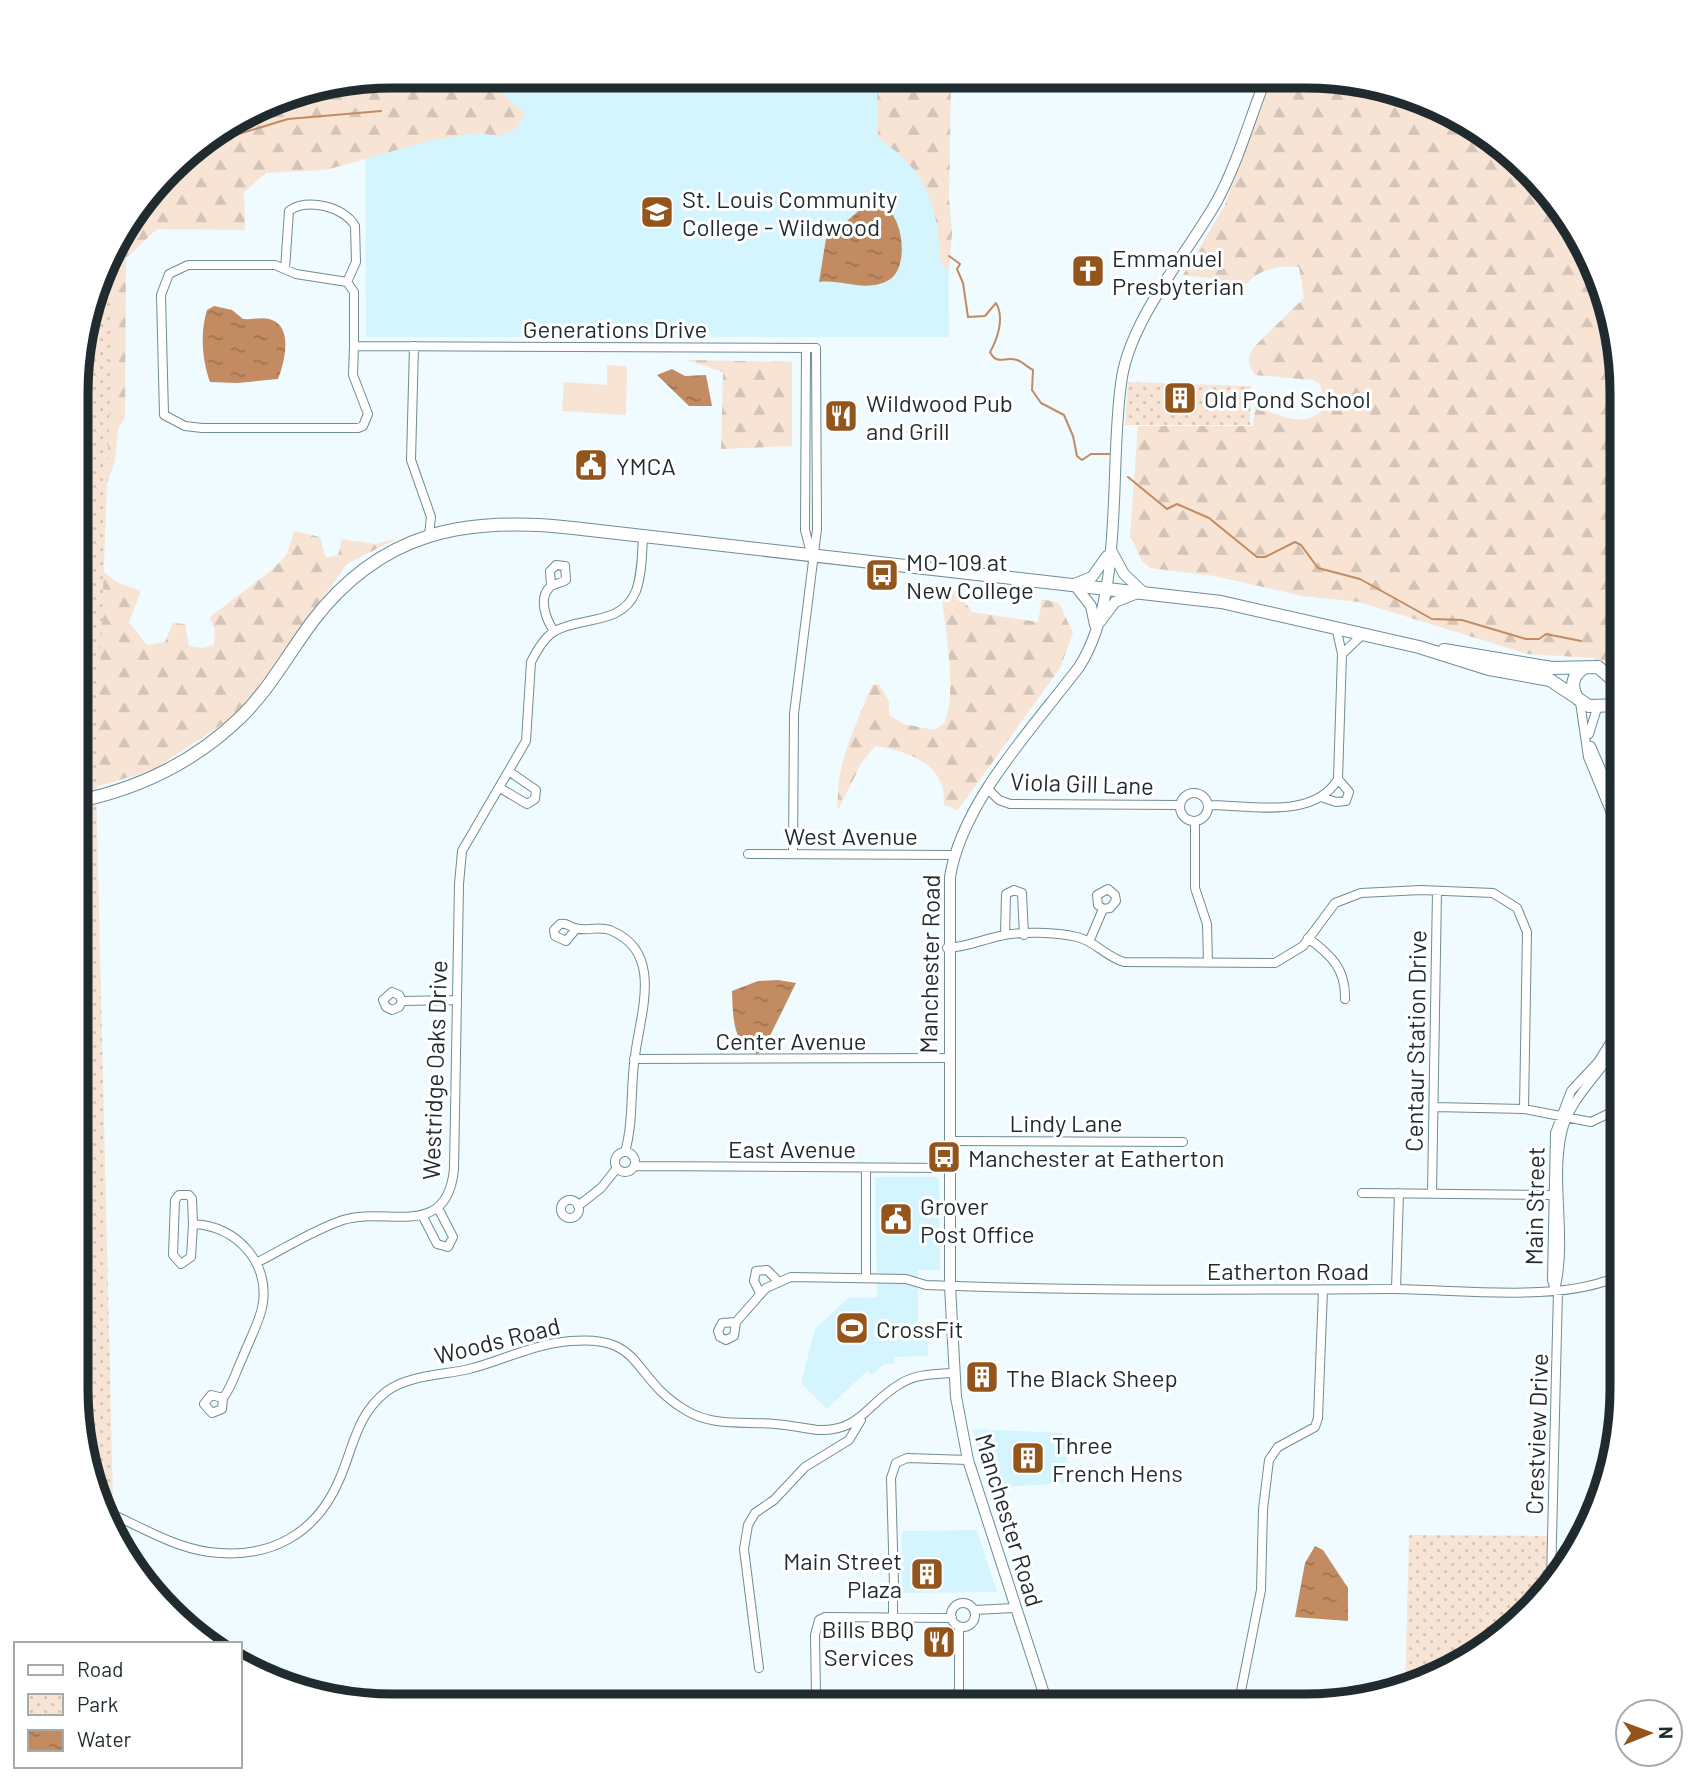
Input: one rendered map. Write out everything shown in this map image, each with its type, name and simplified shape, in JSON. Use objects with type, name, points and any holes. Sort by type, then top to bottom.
[{"type":"main road","points":[[88,799],[116,792],[155,777],[211,743],[261,694],[337,592],[381,557],[429,535],[459,527],[508,523],[1221,601],[1419,647],[1464,662],[1550,680],[1579,701],[1611,705]]},
{"type":"main road","points":[[1419,647],[1484,654],[1537,666],[1598,667],[1609,674],[1611,680]]},
{"type":"main road","points":[[1579,701],[1573,683],[1584,668]]},
{"type":"main road","points":[[1599,705],[1611,694]]},
{"type":"street","name":"Manchester Road","points":[[1044,1695],[968,1460],[953,1373],[947,948],[953,855],[970,815],[1079,667],[1093,642],[1110,550],[1120,392],[1127,356],[1144,317],[1224,187],[1262,88]]},
{"type":"street","points":[[285,269],[289,211],[293,207],[319,205],[344,213],[355,226],[356,262],[347,282]]},
{"type":"street","points":[[188,265],[275,265],[296,274],[347,282],[354,292],[354,375],[368,414],[363,426],[202,428],[185,426],[164,415],[161,295],[169,274],[188,265]]},
{"type":"street","name":"Generations Drive","points":[[354,346],[817,348],[817,529],[812,556]]},
{"type":"street","points":[[414,346],[411,460],[431,517],[429,535]]},
{"type":"street","points":[[793,855],[794,714],[812,556],[805,530],[806,348]]},
{"type":"street","points":[[551,586],[544,597],[544,604],[549,624],[554,631],[605,618],[626,605],[637,588],[643,536]]},
{"type":"street","points":[[1110,550],[1124,574],[1143,592],[1116,601],[1096,627],[1091,606],[1074,584],[1097,572],[1110,550]]},
{"type":"street","name":"Viola Gill Lane","points":[[1180,805],[1188,794],[1196,793],[1204,797],[1208,805],[1286,806],[1308,804],[1324,798],[1336,803],[1346,801],[1349,792],[1338,779],[1342,654],[1336,628]]},
{"type":"street","name":"Westridge Oaks Drive","points":[[256,1263],[345,1219],[422,1215],[438,1208],[450,1191],[454,1169],[460,861],[467,841],[526,741],[531,662],[554,631]]},
{"type":"street","points":[[1342,654],[1363,634]]},
{"type":"street","points":[[1579,701],[1588,757],[1611,813]]},
{"type":"street","points":[[1599,705],[1590,724],[1590,743],[1611,792]]},
{"type":"street","points":[[500,788],[527,804],[535,799],[536,790],[510,772]]},
{"type":"street","points":[[1324,798],[1338,779]]},
{"type":"street","name":"Viola Gill Lane","points":[[988,789],[999,800],[1010,804],[1180,805]]},
{"type":"street","name":"Viola Gill Lane","points":[[1180,805],[1183,817],[1195,822]]},
{"type":"street","points":[[1208,805],[1206,814],[1195,822],[1195,888],[1207,924],[1208,964]]},
{"type":"street","name":"West Avenue","points":[[748,854],[953,855]]},
{"type":"street","points":[[1005,935],[1006,894],[1014,890],[1024,897],[1024,935]]},
{"type":"street","points":[[947,948],[970,947],[1005,935],[1072,936],[1089,942],[1109,957],[1124,962],[1275,963],[1297,951],[1328,910],[1350,895],[1437,891],[1479,891],[1499,895],[1517,908],[1525,924],[1524,1109]]},
{"type":"street","name":"Centaur Station Drive","points":[[1432,1193],[1437,891]]},
{"type":"street","points":[[1089,942],[1103,909]]},
{"type":"street","points":[[576,929],[599,927],[613,931],[629,942],[640,957],[646,986],[634,1059],[633,1118],[625,1152],[616,1159],[617,1168],[601,1188],[578,1206]]},
{"type":"street","points":[[1308,938],[1337,964],[1344,981],[1345,999]]},
{"type":"street","points":[[402,1001],[457,1000]]},
{"type":"street","name":"Main Street","points":[[1557,1290],[1555,1195],[1564,1117],[1571,1091],[1598,1062],[1611,1041]]},
{"type":"street","name":"Main Street","points":[[1564,1117],[1580,1091],[1611,1056]]},
{"type":"street","name":"Center Avenue","points":[[634,1059],[947,1058]]},
{"type":"street","points":[[1434,1107],[1524,1109],[1591,1122],[1611,1112]]},
{"type":"street","name":"Lindy Lane","points":[[949,1141],[1183,1142]]},
{"type":"street","points":[[625,1152],[634,1156],[635,1166]]},
{"type":"street","name":"East Avenue","points":[[617,1168],[628,1172],[635,1166],[949,1168]]},
{"type":"street","points":[[866,1168],[866,1278]]},
{"type":"street","points":[[1362,1193],[1555,1195]]},
{"type":"street","points":[[1396,1289],[1399,1193]]},
{"type":"street","points":[[179,1195],[189,1195],[192,1199],[193,1224],[191,1257],[181,1264],[173,1255],[175,1200],[179,1195]]},
{"type":"street","points":[[422,1215],[437,1244],[448,1247],[453,1237],[438,1208]]},
{"type":"street","points":[[193,1224],[214,1227],[237,1238],[256,1263],[264,1290],[262,1309],[223,1398]]},
{"type":"street","name":"Eatherton Road","points":[[760,1293],[754,1281],[756,1271],[767,1270],[778,1280],[791,1277],[906,1279],[926,1286],[1557,1290],[1596,1286],[1611,1279]]},
{"type":"street","points":[[736,1322],[760,1293],[778,1280]]},
{"type":"street","points":[[1241,1691],[1261,1590],[1263,1509],[1269,1460],[1278,1447],[1306,1435],[1315,1427],[1318,1418],[1322,1290]]},
{"type":"street","name":"Crestview Drive","points":[[1551,1570],[1557,1290]]},
{"type":"street","name":"Woods Road","points":[[115,1516],[171,1541],[208,1552],[236,1552],[286,1542],[311,1526],[329,1500],[345,1465],[357,1426],[389,1390],[413,1380],[471,1369],[555,1343],[607,1341],[624,1349],[669,1398],[687,1411],[708,1420],[835,1431],[862,1417],[901,1382],[917,1376],[953,1373]]},
{"type":"street","points":[[759,1668],[744,1549],[748,1525],[755,1513],[775,1500],[805,1467],[849,1440],[862,1417]]},
{"type":"street","points":[[894,1584],[891,1478],[896,1463],[907,1458],[968,1460]]},
{"type":"street","points":[[893,1599],[893,1618]]},
{"type":"street","points":[[952,1618],[957,1605],[968,1605],[974,1610],[1014,1608]]},
{"type":"street","points":[[959,1626],[972,1623],[974,1610]]},
{"type":"street","points":[[816,1695],[815,1634],[819,1620],[825,1617],[952,1618],[959,1626],[959,1690],[955,1695]]},
{"type":"shaded area","name":"St. Louis Community College - Wildwood","points":[[948,88],[949,337],[366,337],[365,89]]},
{"type":"shaded area","points":[[875,1177],[939,1177],[940,1270],[918,1270],[918,1337],[928,1338],[928,1356],[894,1357],[894,1364],[884,1364],[872,1375],[867,1371],[827,1409],[801,1383],[815,1329],[848,1298],[877,1297]]},
{"type":"shaded area","points":[[973,1429],[1062,1433],[1067,1444],[1068,1483],[988,1488]]},
{"type":"shaded area","points":[[977,1530],[997,1592],[902,1593],[902,1531]]},
{"type":"green space","points":[[496,88],[525,114],[515,129],[500,136],[476,133],[428,141],[326,170],[266,173],[244,192],[245,230],[157,229],[126,258],[125,417],[118,430],[115,461],[103,494],[98,568],[119,583],[141,591],[129,622],[147,645],[165,642],[173,623],[185,624],[189,646],[203,648],[214,645],[215,631],[210,617],[273,569],[287,554],[294,531],[320,537],[326,558],[338,555],[342,539],[375,544],[398,538],[347,564],[255,691],[230,719],[153,770],[88,789],[88,372],[98,313],[119,257],[150,207],[191,163],[223,139],[257,119],[313,98],[352,90]]},
{"type":"green space","points":[[877,88],[951,88],[949,199],[952,233],[949,270],[941,264],[933,207],[919,177],[909,164],[878,138]]},
{"type":"green space","points":[[1269,88],[1346,90],[1404,104],[1441,119],[1475,139],[1507,163],[1535,191],[1559,223],[1579,257],[1594,294],[1605,333],[1611,392],[1611,669],[1593,658],[1528,654],[1359,602],[1303,596],[1214,576],[1150,568],[1142,561],[1130,536],[1138,426],[1253,426],[1255,406],[1283,417],[1301,419],[1318,414],[1325,406],[1320,384],[1312,380],[1255,375],[1249,364],[1254,347],[1304,298],[1299,267],[1266,270],[1252,278],[1241,292],[1218,279],[1183,275],[1224,207]]},
{"type":"green space","points":[[115,267],[96,783],[113,1501],[109,1501],[98,1469],[88,1410],[88,372],[98,313]]},
{"type":"green space","points":[[687,360],[792,362],[792,446],[721,449],[723,372]]},
{"type":"green space","points":[[607,365],[627,366],[626,415],[562,411],[564,382],[607,385]]},
{"type":"green space","points":[[1128,382],[1251,386],[1250,425],[1125,425]]},
{"type":"green space","points":[[941,592],[958,592],[972,612],[1038,622],[1042,599],[1059,603],[1073,633],[1060,668],[958,810],[944,805],[942,785],[930,768],[893,749],[875,746],[862,762],[838,810],[843,761],[872,685],[879,684],[889,702],[889,715],[904,724],[934,730],[944,724],[948,711],[950,678]]},
{"type":"green space","points":[[1409,1535],[1550,1536],[1549,1573],[1507,1619],[1458,1654],[1405,1677]]},
{"type":"water","points":[[869,202],[885,207],[900,232],[902,255],[895,274],[880,284],[863,286],[819,282],[826,239]]},
{"type":"water","points":[[214,306],[232,310],[243,319],[272,320],[281,327],[285,349],[278,379],[237,383],[210,382],[205,365],[203,337],[207,310]]},
{"type":"water","points":[[672,369],[685,376],[706,375],[712,406],[689,406],[657,375]]},
{"type":"water","points":[[758,981],[796,983],[765,1046],[758,1054],[749,1050],[739,1037],[734,1019],[732,991]]},
{"type":"water","points":[[1315,1546],[1323,1550],[1348,1588],[1348,1621],[1295,1617],[1305,1563]]},
{"type":"waterway","points":[[224,139],[288,119],[381,111]]},
{"type":"waterway","points":[[949,256],[960,264],[957,269],[963,283],[968,317],[985,316],[996,303],[999,309],[999,329],[990,352],[995,359],[1017,360],[1033,370],[1032,390],[1041,403],[1064,415],[1073,436],[1077,456],[1082,460],[1091,454],[1109,454]]},
{"type":"waterway","points":[[1128,477],[1167,509],[1177,504],[1209,518],[1257,557],[1265,557],[1295,542],[1301,545],[1318,568],[1360,579],[1432,619],[1462,620],[1526,639],[1539,639],[1546,634],[1581,641]]},
{"type":"place","name":"St. Louis Community College - Wildwood","points":[[657,212]]},
{"type":"place","name":"Emmanuel Presbyterian","points":[[1088,271]]},
{"type":"place","name":"Old Pond School","points":[[1180,398]]},
{"type":"place","name":"Wildwood Pub and Grill","points":[[841,416]]},
{"type":"place","name":"YMCA","points":[[591,465]]},
{"type":"place","name":"MO-109 at New College","points":[[882,575]]},
{"type":"place","name":"Manchester at Eatherton","points":[[944,1157]]},
{"type":"place","name":"Grover Post Office","points":[[896,1219]]},
{"type":"place","name":"CrossFit","points":[[852,1328]]},
{"type":"place","name":"The Black Sheep","points":[[982,1377]]},
{"type":"place","name":"Three French Hens","points":[[1028,1458]]},
{"type":"place","name":"Main Street Plaza","points":[[927,1574]]},
{"type":"place","name":"Bills BBQ Services","points":[[939,1642]]}]
